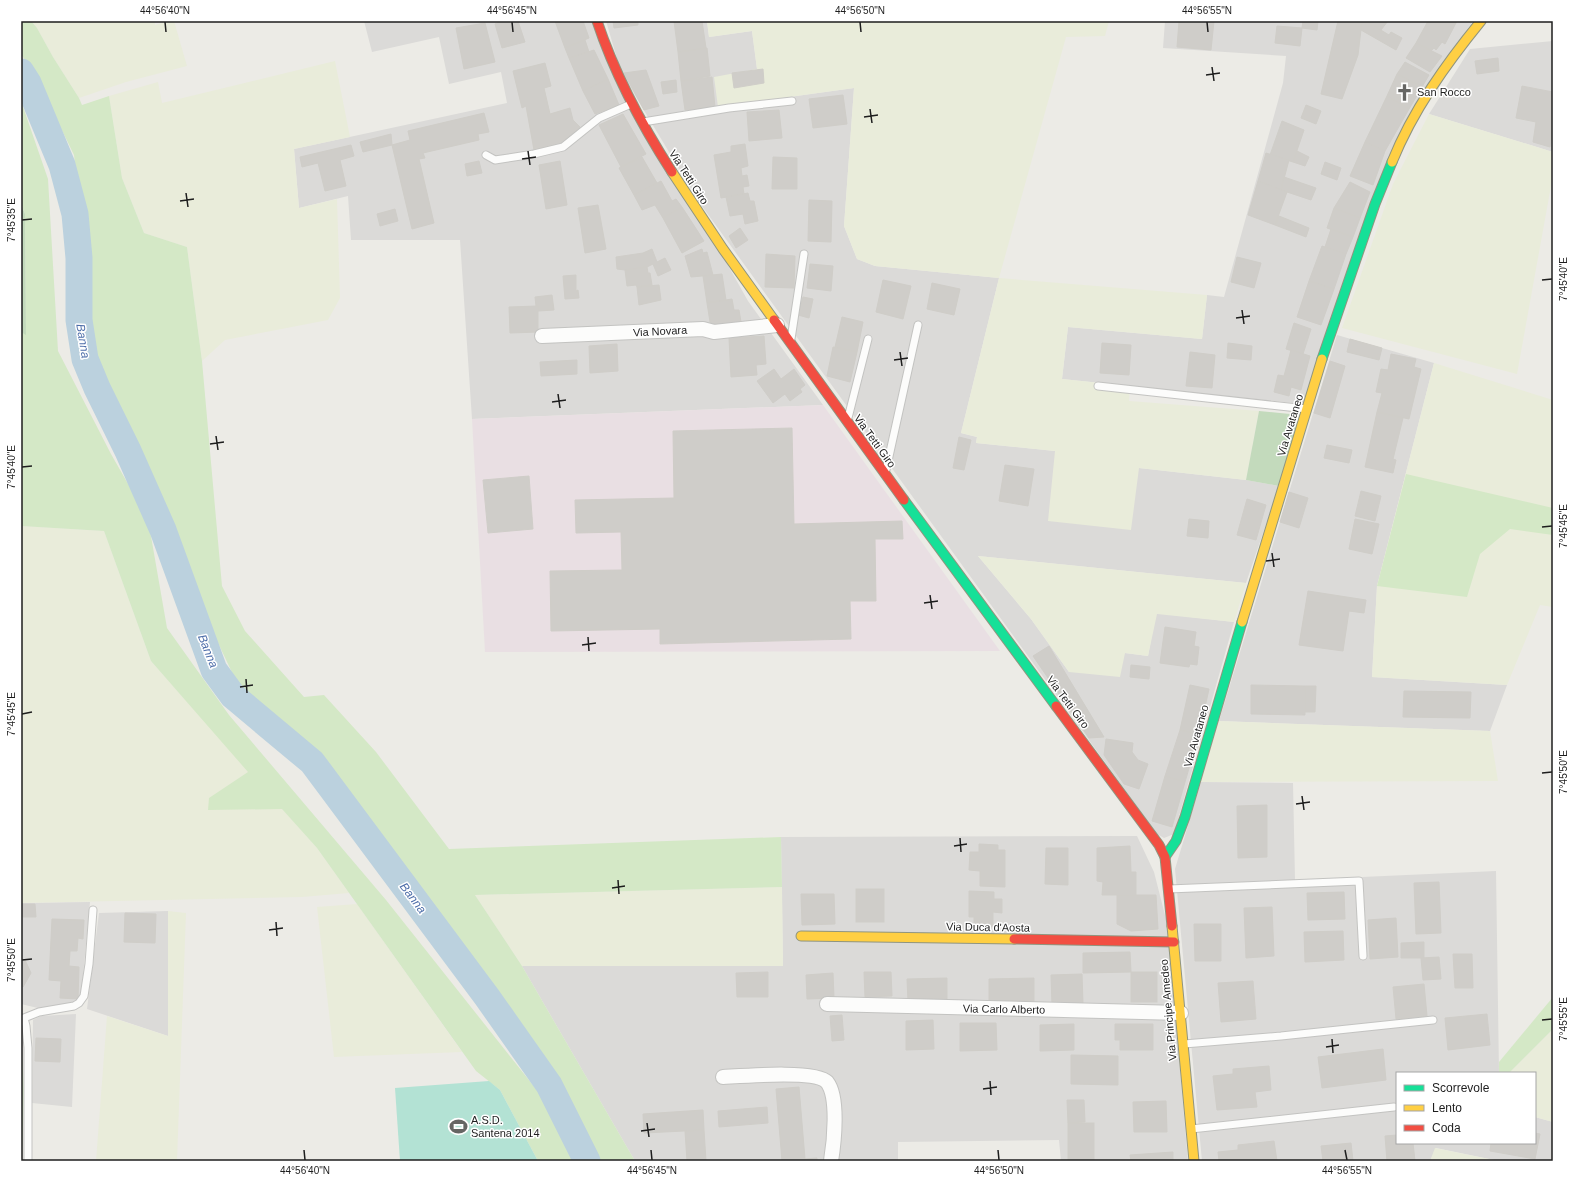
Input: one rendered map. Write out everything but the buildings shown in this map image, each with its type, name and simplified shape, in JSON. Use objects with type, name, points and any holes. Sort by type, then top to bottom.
[{"type":"street","name":"Via Tetti Giro","points":[[597,21],[617,75],[640,122],[705,224],[885,475],[1159,845],[1165,857]]},
{"type":"street","name":"Via Avataneo","points":[[1165,857],[1176,841],[1185,817],[1254,581],[1307,409],[1375,204],[1394,154],[1425,97],[1438,77],[1481,21]]},
{"type":"street","name":"Via Novara","points":[[542,336],[703,329],[714,332],[777,325]]},
{"type":"street","name":"Via Principe Amedeo","points":[[1165,857],[1194,1161]]},
{"type":"street","name":"Via Duca d'Aosta","points":[[801,936],[1174,942]]},
{"type":"street","name":"Via Carlo Alberto","points":[[827,1004],[1181,1013]]},
{"type":"street","points":[[724,1077],[797,1075],[813,1076],[826,1081],[830,1088],[835,1128],[831,1161]]},
{"type":"lane","points":[[640,122],[730,108],[792,101]]},
{"type":"lane","points":[[486,155],[495,160],[557,149],[572,141],[599,118],[631,104]]},
{"type":"lane","points":[[790,344],[804,254]]},
{"type":"lane","points":[[885,475],[918,326]]},
{"type":"lane","points":[[847,422],[868,339]]},
{"type":"lane","points":[[1098,386],[1307,409]]},
{"type":"lane","points":[[1169,889],[1359,881],[1363,956]]},
{"type":"lane","points":[[28,1161],[28,1055],[26,1026],[22,1016],[74,1006],[79,1003],[84,996],[89,964],[93,910]]},
{"type":"lane","points":[[1184,1044],[1281,1036],[1433,1020]]},
{"type":"lane","points":[[1191,1129],[1394,1107]]},
{"type":"shaded area","points":[[364,21],[591,21],[748,301],[823,405],[472,419],[460,240],[351,240],[348,196],[299,208],[294,149],[507,103],[501,72],[449,84],[439,37],[372,52]]},
{"type":"shaded area","points":[[606,21],[707,21],[709,37],[752,31],[757,69],[718,107],[854,88],[844,226],[857,259],[875,266],[999,278],[961,433],[977,437],[976,443],[1055,451],[1139,468],[1246,480],[1279,486],[1246,583],[978,556],[1031,619],[1069,672],[1125,653],[1148,656],[1156,613],[1234,622],[1174,834],[1164,838],[1157,834],[699,202],[621,72]]},
{"type":"shaded area","points":[[1165,21],[1473,21],[1425,89],[1303,404],[1062,379],[1068,327],[1202,339],[1207,295],[1224,297],[1283,83],[1286,56],[1163,48]]},
{"type":"shaded area","points":[[1553,41],[1553,152],[1429,114],[1470,49]]},
{"type":"shaded area","points":[[1337,335],[1434,363],[1377,586],[1372,677],[1507,685],[1490,731],[1219,721]]},
{"type":"shaded area","points":[[823,405],[1000,651],[485,652],[472,419]]},
{"type":"shaded area","points":[[1201,782],[1293,783],[1295,880],[1496,871],[1499,1072],[1396,1072],[1396,1144],[1536,1144],[1536,1117],[1553,1122],[1553,1161],[1499,1161],[1436,1148],[1430,1161],[1202,1161],[1175,869]]},
{"type":"shaded area","points":[[1137,836],[1154,872],[1167,923],[1188,1161],[1061,1161],[1059,1140],[898,1142],[898,1161],[635,1161],[522,966],[783,966],[781,837]]},
{"type":"shaded area","points":[[90,902],[81,997],[78,1002],[42,1009],[21,1004],[21,903]]},
{"type":"shaded area","points":[[168,911],[168,1036],[87,1009],[99,913]]},
{"type":"shaded area","points":[[76,1014],[72,1107],[32,1103],[33,1020],[41,1016]]},
{"type":"green space","points":[[21,21],[31,21],[37,28],[82,105],[109,96],[122,178],[144,233],[187,247],[202,361],[222,586],[245,631],[304,697],[324,695],[376,752],[449,849],[781,837],[782,887],[475,895],[522,966],[635,1161],[597,1161],[566,1101],[533,1046],[427,911],[310,754],[238,685],[181,565],[158,493],[107,400],[85,324],[83,235],[74,155],[35,75],[21,54]]},
{"type":"green space","points":[[31,21],[155,21],[155,25],[167,21],[174,21],[187,66],[126,82],[79,98],[53,57],[37,28]]},
{"type":"green space","points":[[707,21],[1109,21],[1105,36],[1066,37],[999,278],[875,266],[857,259],[844,226],[854,88],[718,107],[714,77],[757,69],[752,31],[709,37]]},
{"type":"green space","points":[[335,61],[350,137],[294,149],[299,208],[337,199],[340,298],[328,320],[225,340],[202,361],[187,247],[144,233],[122,178],[109,96],[158,82],[162,103]]},
{"type":"green space","points":[[21,101],[48,179],[58,351],[111,454],[148,519],[167,628],[229,715],[386,900],[544,1099],[576,1161],[538,1161],[500,1090],[476,1071],[317,848],[282,809],[208,810],[209,798],[248,772],[151,661],[104,531],[21,526],[21,332],[26,334],[25,214],[21,203]]},
{"type":"green space","points":[[1429,114],[1553,152],[1553,175],[1517,374],[1342,328],[1393,184]]},
{"type":"green space","points":[[21,204],[25,214],[26,335],[21,332]]},
{"type":"green space","points":[[999,278],[1207,295],[1202,339],[1068,327],[1062,379],[1130,386],[1129,401],[1259,411],[1246,480],[1139,468],[1131,530],[1048,521],[1055,451],[976,443],[977,437],[961,433]]},
{"type":"green space","points":[[1434,363],[1553,400],[1553,607],[1540,605],[1507,685],[1372,677],[1377,586]]},
{"type":"green space","points":[[1259,411],[1290,414],[1297,423],[1279,486],[1246,480]]},
{"type":"green space","points":[[1406,474],[1553,508],[1553,535],[1510,529],[1480,554],[1467,597],[1377,586]]},
{"type":"green space","points":[[21,526],[104,531],[151,661],[317,848],[349,893],[302,897],[21,903]]},
{"type":"green space","points":[[978,556],[1246,583],[1234,622],[1157,614],[1148,656],[1125,653],[1120,677],[1069,672],[1031,619]]},
{"type":"green space","points":[[1219,721],[1490,731],[1498,781],[1201,782]]},
{"type":"green space","points":[[782,887],[783,966],[522,966],[475,895]]},
{"type":"green space","points":[[357,904],[462,1052],[334,1057],[317,907]]},
{"type":"green space","points":[[168,911],[186,913],[177,1161],[96,1161],[107,1016],[168,1036]]},
{"type":"green space","points":[[1553,997],[1553,1029],[1510,1072],[1499,1072],[1499,1062]]},
{"type":"green space","points":[[1553,1029],[1553,1122],[1536,1117],[1536,1072],[1510,1072]]},
{"type":"green space","points":[[21,1030],[24,1091],[22,1161],[21,1161]]},
{"type":"green space","name":"A.S.D. Santena 2014","points":[[489,1081],[500,1090],[538,1161],[400,1161],[395,1088]]},
{"type":"green space","points":[[1435,1148],[1499,1161],[1430,1161]]},
{"type":"waterway","name":"Banna","points":[[21,72],[28,83],[62,165],[75,214],[79,258],[79,320],[85,359],[163,530],[214,670],[233,696],[312,762],[487,997],[549,1085],[587,1161]]},
{"type":"traffic: fast","points":[[1322,359],[1375,204],[1392,162]]},
{"type":"traffic: fast","points":[[904,500],[1056,706]]},
{"type":"traffic: fast","points":[[1165,857],[1176,841],[1185,817],[1242,622]]},
{"type":"traffic: slow","points":[[1392,162],[1410,124],[1431,88],[1481,21]]},
{"type":"traffic: slow","points":[[672,172],[723,249],[774,320]]},
{"type":"traffic: slow","points":[[1242,622],[1322,359]]},
{"type":"traffic: slow","points":[[1172,926],[1194,1161]]},
{"type":"traffic: slow","points":[[801,936],[1014,939]]},
{"type":"traffic: jam","points":[[597,21],[620,80],[639,117],[672,172]]},
{"type":"traffic: jam","points":[[774,320],[904,500]]},
{"type":"traffic: jam","points":[[1056,706],[1159,845],[1165,857],[1172,926]]},
{"type":"traffic: jam","points":[[1014,939],[1174,942]]},
{"type":"place","name":"San Rocco","points":[[1404,92]]},
{"type":"place","name":"A.S.D. Santena 2014","points":[[458,1126]]}]
